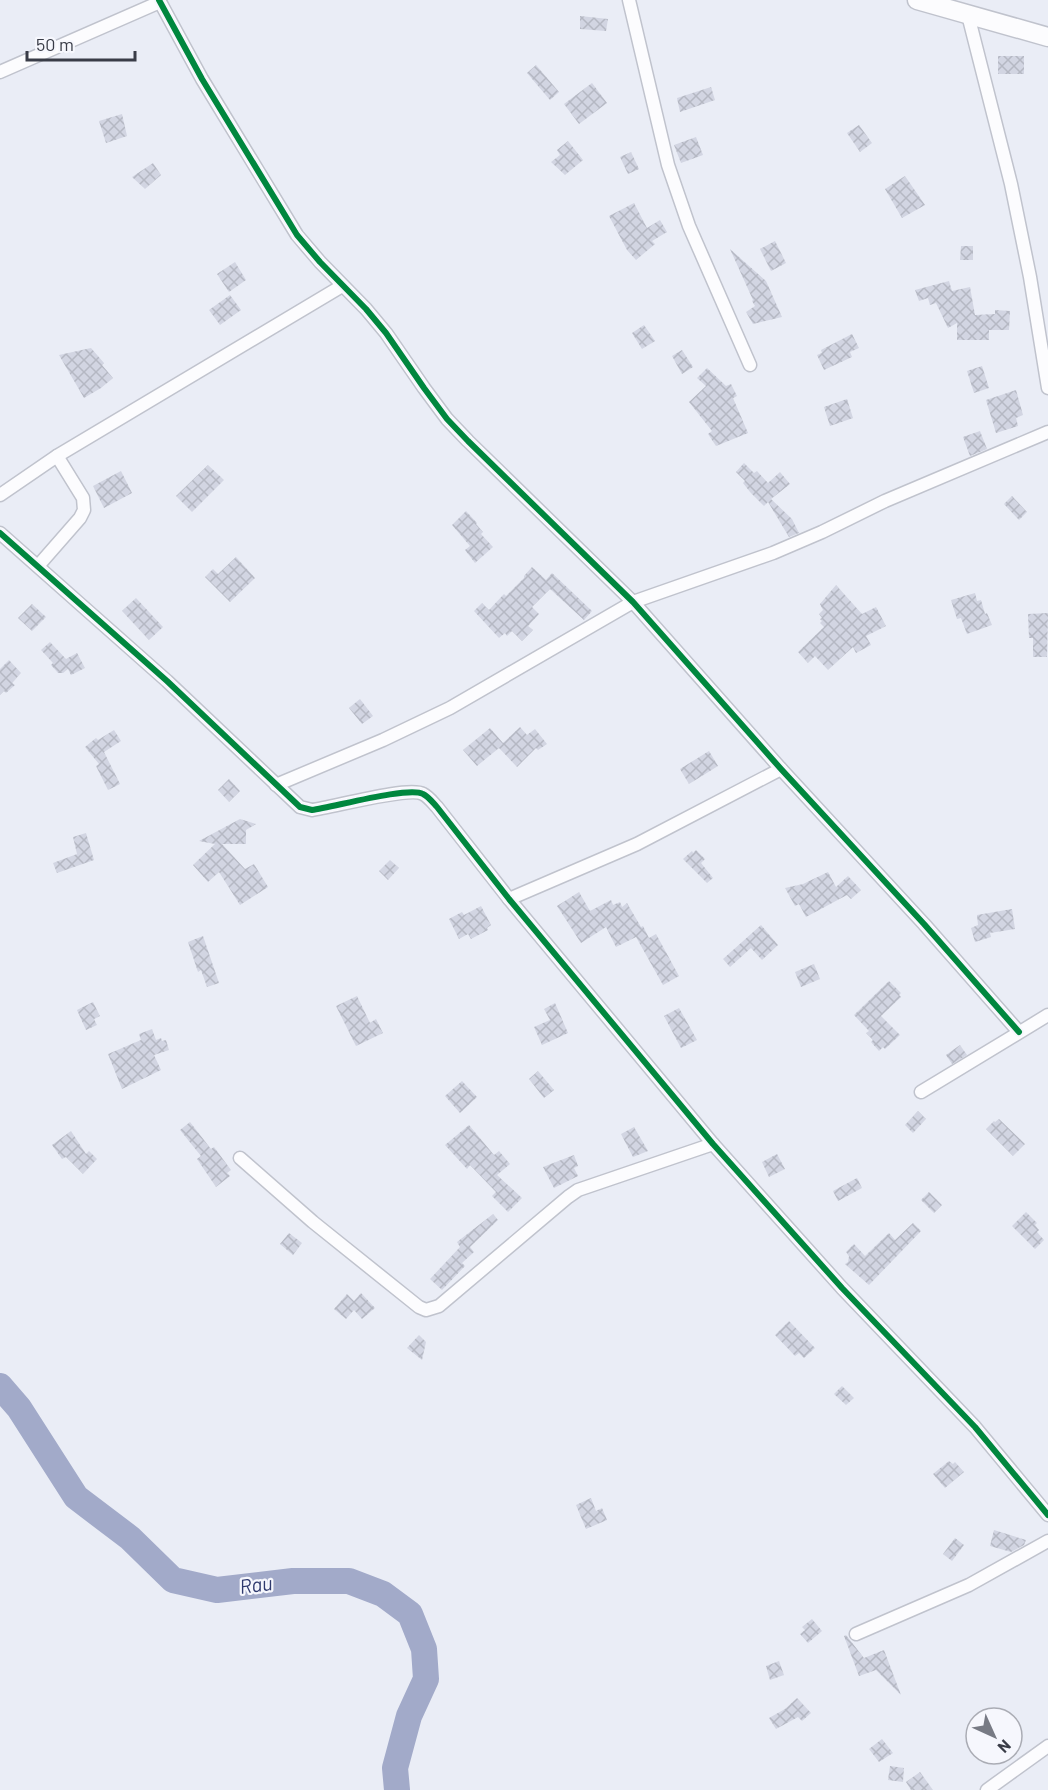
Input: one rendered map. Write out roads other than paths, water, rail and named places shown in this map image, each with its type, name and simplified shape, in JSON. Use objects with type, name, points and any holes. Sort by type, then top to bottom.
[{"type":"street","points":[[629,0],[668,165],[690,226],[750,365]]},
{"type":"street","points":[[917,0],[1048,37]]},
{"type":"street","points":[[0,72],[160,1],[202,79],[297,235],[386,333],[447,420],[633,603],[1019,1032]]},
{"type":"street","points":[[968,15],[1011,184],[1030,277],[1048,388]]},
{"type":"street","points":[[0,495],[57,456],[342,286]]},
{"type":"street","points":[[276,785],[450,708],[633,603],[772,553],[822,532],[896,496],[1048,432]]},
{"type":"street","points":[[38,566],[80,518],[84,510],[83,498],[57,456]]},
{"type":"street","points":[[0,534],[167,681],[300,807],[312,810],[393,794],[410,792],[424,794],[713,1144],[842,1288],[975,1427],[1048,1515]]},
{"type":"street","points":[[509,899],[637,844],[781,769]]},
{"type":"street","points":[[921,1092],[1048,1015]]},
{"type":"street","points":[[240,1158],[313,1222],[419,1307],[426,1310],[439,1306],[579,1190],[713,1144]]},
{"type":"street","points":[[856,1634],[969,1585],[1048,1541]]},
{"type":"street","points":[[987,1790],[1048,1746]]},
{"type":"waterway","name":"Rau","points":[[0,1386],[19,1408],[76,1497],[130,1538],[173,1580],[217,1590],[293,1581],[349,1581],[383,1594],[410,1614],[424,1649],[426,1679],[409,1716],[395,1768],[397,1790]]}]
